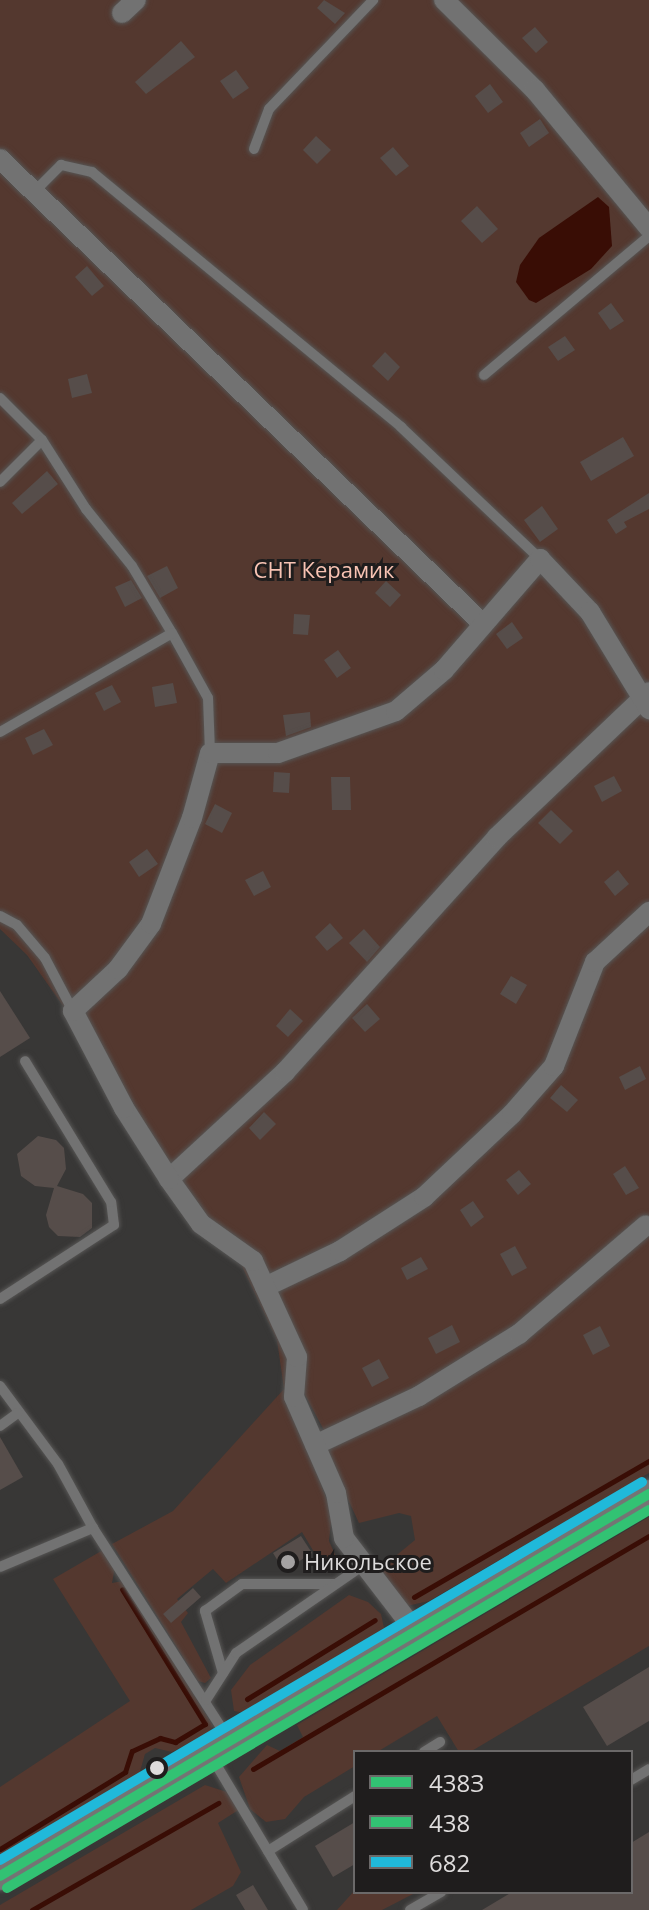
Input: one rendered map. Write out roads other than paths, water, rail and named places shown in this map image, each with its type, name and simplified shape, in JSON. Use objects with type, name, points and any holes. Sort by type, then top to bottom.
[{"type":"main road","points":[[0,1876],[649,1494]]},
{"type":"street","points":[[444,0],[535,90],[649,228]]},
{"type":"street","points":[[0,159],[481,622]]},
{"type":"street","points":[[169,1179],[285,1072],[497,837],[647,699],[590,612],[540,559],[481,622],[444,670],[396,711],[278,753],[210,753],[192,818],[151,924],[118,969],[73,1011],[124,1108],[169,1179],[201,1224],[253,1261],[297,1357],[294,1397],[336,1493],[344,1538],[362,1566],[416,1632]]},
{"type":"street","points":[[265,1287],[340,1251],[424,1197],[512,1114],[554,1066],[595,962],[649,912]]},
{"type":"street","points":[[315,1445],[419,1396],[519,1334],[646,1225]]},
{"type":"lane","points":[[254,149],[269,109],[373,0]]},
{"type":"lane","points":[[35,191],[61,165],[92,172],[412,437],[540,559]]},
{"type":"lane","points":[[484,375],[649,236]]},
{"type":"lane","points":[[0,398],[42,440],[86,509],[132,566],[172,633],[208,698],[210,753]]},
{"type":"lane","points":[[0,482],[42,440]]},
{"type":"lane","points":[[0,732],[172,633]]},
{"type":"lane","points":[[0,916],[17,925],[45,958],[73,1011]]},
{"type":"lane","points":[[0,1299],[114,1225],[111,1202],[25,1061]]},
{"type":"lane","points":[[0,1386],[58,1464],[93,1528],[206,1700],[220,1748],[268,1851],[303,1910]]},
{"type":"lane","points":[[0,1426],[18,1413]]},
{"type":"lane","points":[[0,1567],[93,1528]]},
{"type":"lane","points":[[206,1700],[236,1653],[362,1566]]},
{"type":"lane","points":[[223,1673],[205,1611],[242,1584],[334,1584]]},
{"type":"lane","points":[[427,1750],[440,1742]]},
{"type":"lane","points":[[268,1851],[353,1797]]},
{"type":"lane","points":[[410,1910],[438,1894]]},
{"type":"waterway","points":[[414,1597],[649,1461]]},
{"type":"waterway","points":[[253,1769],[649,1536]]},
{"type":"waterway","points":[[0,1849],[125,1772],[132,1751],[160,1738],[175,1742],[205,1724],[122,1589]]},
{"type":"waterway","points":[[247,1699],[375,1620]]},
{"type":"waterway","points":[[32,1910],[218,1803]]},
{"type":"place","name":"Никольское","points":[[288,1562]]},
{"type":"park label","name":"СНТ Керамик","points":[[324,570]]}]
